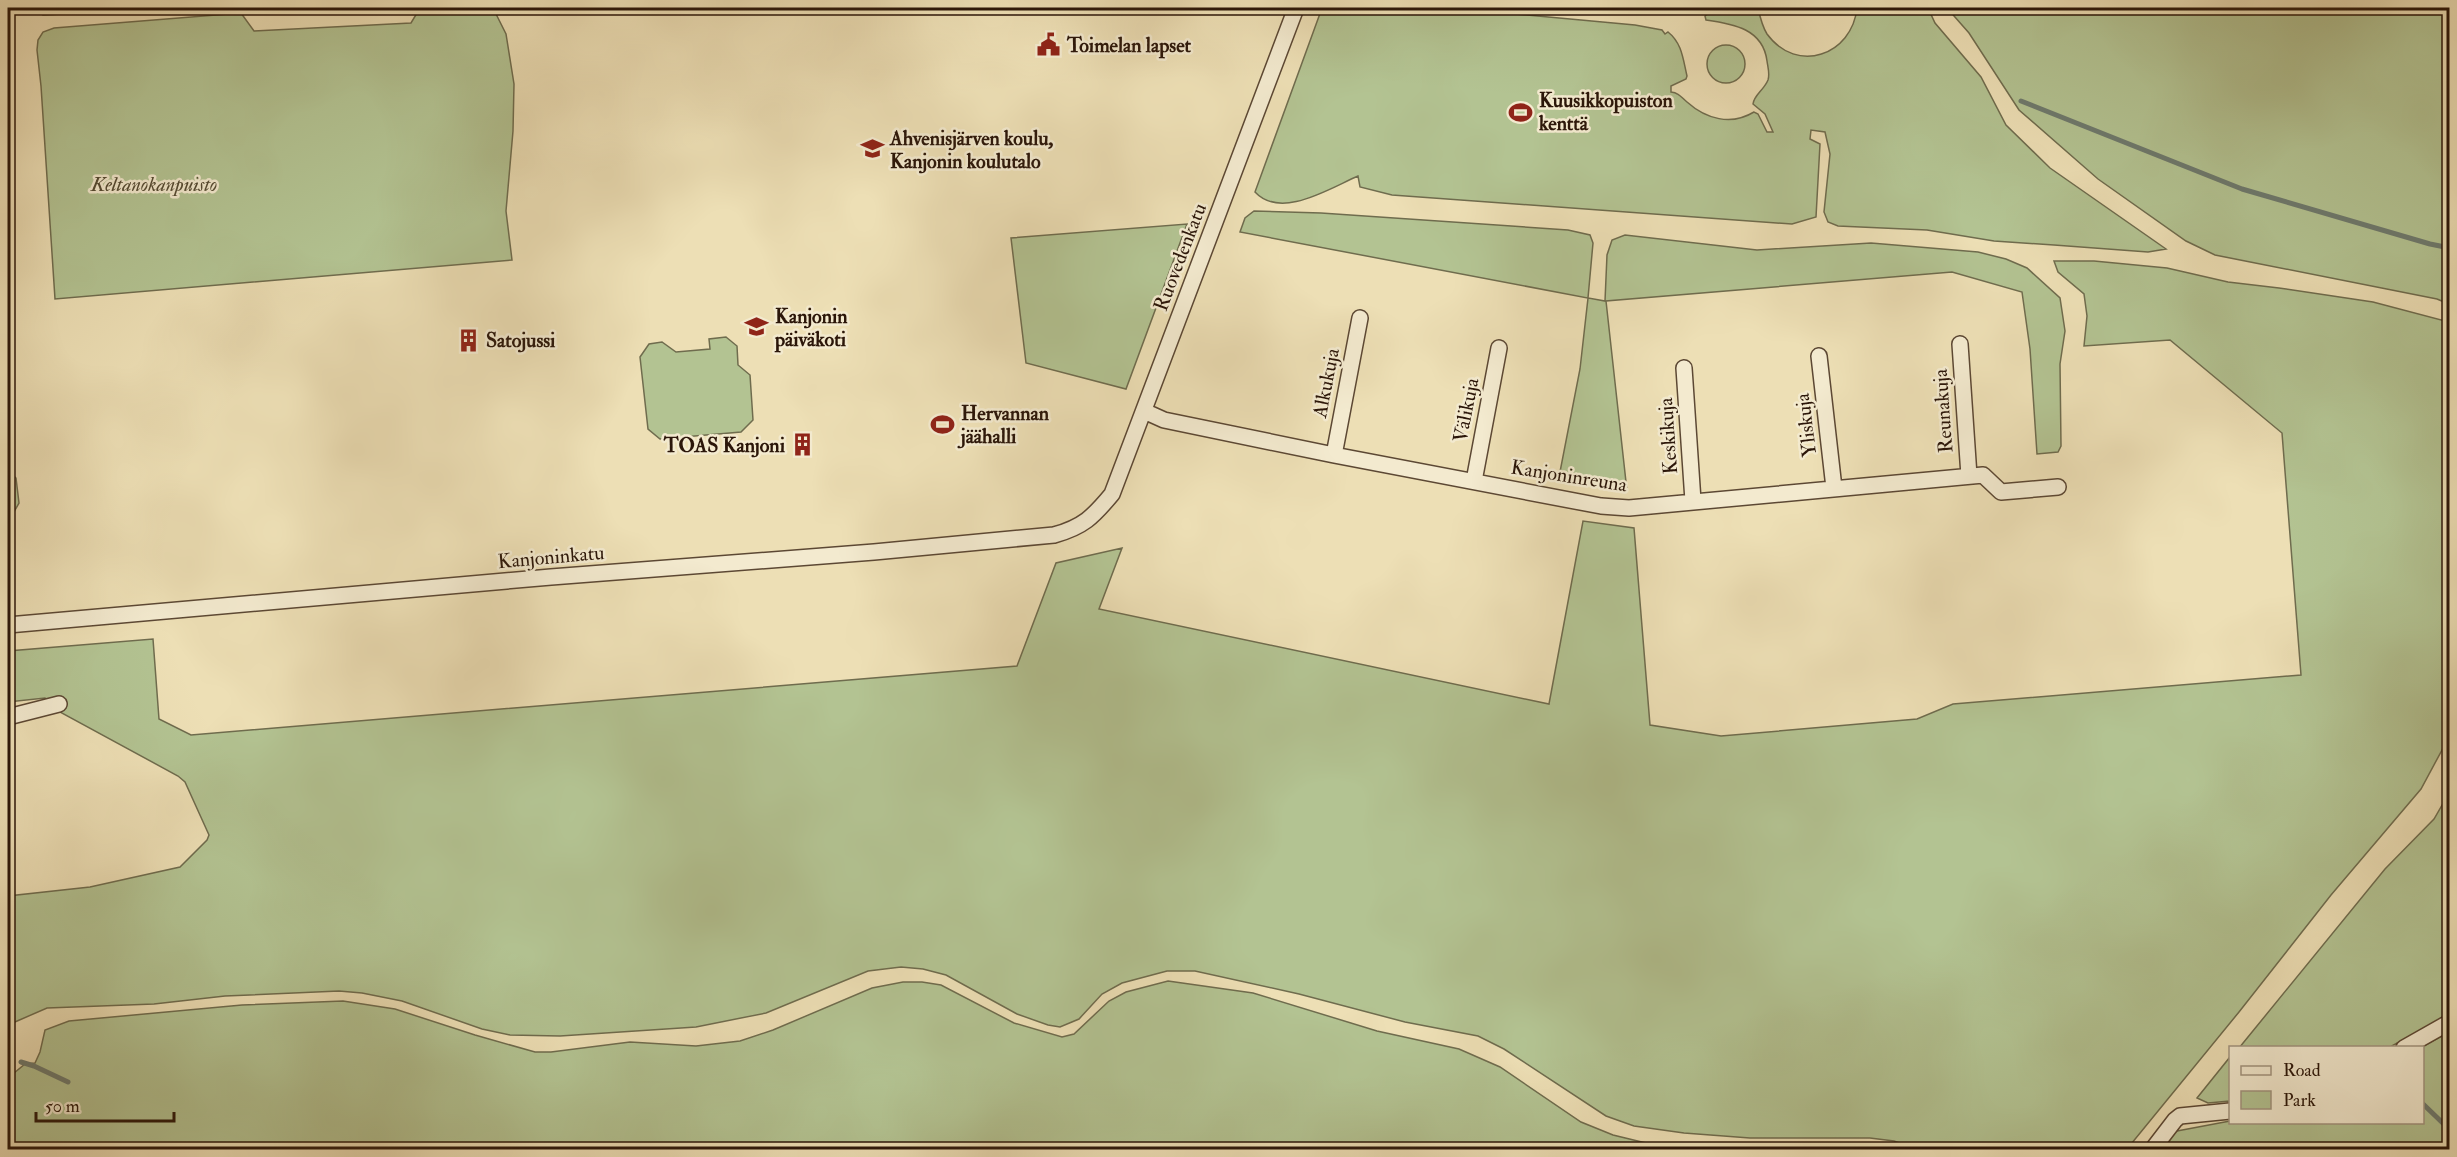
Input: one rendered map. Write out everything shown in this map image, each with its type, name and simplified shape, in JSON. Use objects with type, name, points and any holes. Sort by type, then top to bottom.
[{"type":"street","name":"Ruovedenkatu","points":[[1094,517],[1112,494],[1296,8]]},
{"type":"street","name":"Alkukuja","points":[[1334,455],[1360,318]]},
{"type":"street","name":"Reunakuja","points":[[1960,344],[1969,476]]},
{"type":"street","name":"Välikuja","points":[[1474,481],[1499,348]]},
{"type":"street","name":"Yliskuja","points":[[1819,356],[1834,488]]},
{"type":"street","name":"Keskikuja","points":[[1684,368],[1693,501]]},
{"type":"street","name":"Kanjoninreuna","points":[[1144,411],[1164,420],[1334,455],[1620,507],[1983,475],[2001,492],[2058,487]]},
{"type":"street","name":"Kanjoninkatu","points":[[8,625],[1054,535],[1076,529],[1094,517]]},
{"type":"street","points":[[8,717],[58,704]]},
{"type":"street","points":[[2406,1046],[2450,1022]]},
{"type":"street","points":[[2152,1149],[2180,1116],[2229,1111]]},
{"type":"green space","points":[[36,8],[167,9],[43,15],[37,12]]},
{"type":"green space","name":"Keltanokanpuisto","points":[[420,8],[493,8],[506,34],[514,84],[513,131],[506,211],[512,260],[55,299],[37,50],[38,40],[43,32],[54,28],[241,13],[254,31],[411,23]]},
{"type":"green space","points":[[1322,8],[1450,8],[1635,25],[1662,30],[1665,34],[1668,32],[1676,41],[1687,76],[1686,79],[1671,86],[1671,92],[1678,94],[1702,113],[1719,119],[1736,119],[1754,112],[1758,114],[1767,132],[1773,132],[1765,114],[1753,104],[1769,75],[1760,42],[1746,30],[1706,20],[1705,16],[1717,8],[1758,8],[1765,31],[1779,47],[1793,54],[1807,56],[1821,54],[1834,48],[1845,38],[1853,24],[1857,8],[1928,8],[1935,23],[1981,77],[2006,125],[2050,168],[2166,249],[2148,252],[1994,241],[1927,230],[1838,226],[1828,222],[1824,212],[1830,154],[1825,132],[1811,130],[1810,139],[1820,144],[1816,217],[1792,224],[1392,195],[1360,187],[1358,176],[1306,199],[1278,203],[1266,200],[1255,192]]},
{"type":"green space","points":[[1565,8],[1692,8],[1672,14]]},
{"type":"green space","points":[[1947,8],[2449,8],[2449,304],[2437,299],[2215,255],[2186,241],[2098,179],[2019,110],[1969,33]]},
{"type":"green space","points":[[1726,45],[1740,50],[1745,64],[1740,78],[1726,83],[1712,78],[1707,64],[1712,50]]},
{"type":"green space","points":[[1254,211],[1321,213],[1568,230],[1590,235],[1593,243],[1588,298],[1240,232],[1245,218]]},
{"type":"green space","points":[[1187,224],[1126,389],[1026,363],[1011,238]]},
{"type":"green space","points":[[1625,235],[1757,250],[1871,243],[1978,252],[2006,259],[2027,268],[2060,298],[2065,331],[2060,364],[2061,446],[2058,452],[2037,454],[2030,349],[2022,292],[1952,272],[1606,301],[1627,491],[1559,477],[1580,369],[1588,298],[1605,301],[1607,255],[1612,240]]},
{"type":"green space","points":[[2054,261],[2094,261],[2167,268],[2228,282],[2373,302],[2449,322],[2449,737],[2421,789],[2331,895],[2127,1149],[1918,1150],[1894,1141],[1870,1138],[1750,1138],[1684,1133],[1634,1126],[1606,1116],[1504,1049],[1478,1036],[1405,1022],[1299,994],[1195,971],[1167,971],[1122,983],[1102,994],[1079,1019],[1060,1027],[1017,1014],[946,975],[923,969],[901,967],[868,971],[766,1013],[696,1027],[560,1036],[510,1035],[482,1029],[402,1001],[339,991],[225,996],[154,1004],[47,1008],[8,1025],[8,896],[90,887],[180,867],[207,840],[209,835],[185,782],[178,776],[58,711],[45,698],[8,702],[8,651],[153,639],[159,719],[191,735],[1017,666],[1056,563],[1122,548],[1099,609],[1549,704],[1583,521],[1634,528],[1650,725],[1721,736],[1917,719],[1953,704],[2301,675],[2282,433],[2170,340],[2084,346],[2087,316],[2084,294],[2058,272]]},
{"type":"green space","points":[[726,337],[737,346],[738,365],[750,375],[753,420],[741,432],[660,439],[648,429],[640,357],[649,344],[662,342],[676,352],[710,349],[709,339]]},
{"type":"green space","points":[[8,470],[16,478],[19,503],[10,519],[8,519]]},
{"type":"green space","points":[[2449,793],[2449,1015],[2392,1046],[2241,1046],[2385,869],[2434,819]]},
{"type":"green space","points":[[1168,981],[1253,993],[1377,1031],[1459,1049],[1500,1067],[1581,1122],[1613,1135],[1650,1144],[1688,1149],[8,1149],[8,1078],[25,1064],[35,1063],[45,1030],[69,1021],[242,1005],[343,1001],[395,1009],[535,1052],[630,1042],[696,1046],[740,1041],[773,1030],[872,988],[903,982],[922,982],[941,985],[1014,1023],[1062,1037],[1074,1034],[1109,1001],[1126,992]]},
{"type":"green space","points":[[2449,1032],[2449,1149],[2160,1150],[2172,1133],[2229,1121],[2229,1124],[2424,1124],[2424,1046]]},
{"type":"green space","points":[[2229,1058],[2229,1101],[2208,1103],[2197,1098]]},
{"type":"waterway","points":[[2021,101],[2242,189],[2450,248]]},
{"type":"waterway","points":[[21,1062],[68,1082]]},
{"type":"waterway","points":[[2424,1105],[2450,1130]]},
{"type":"place","name":"Toimelan lapset","points":[[1049,45]]},
{"type":"place","name":"Kuusikkopuiston kenttä","points":[[1521,112]]},
{"type":"place","name":"Ahvenisjärven koulu, Kanjonin koulutalo","points":[[872,149]]},
{"type":"place","name":"Kanjonin päiväkoti","points":[[757,327]]},
{"type":"place","name":"Satojussi","points":[[468,340]]},
{"type":"place","name":"Hervannan jäähalli","points":[[943,425]]},
{"type":"place","name":"TOAS Kanjoni","points":[[803,445]]}]
